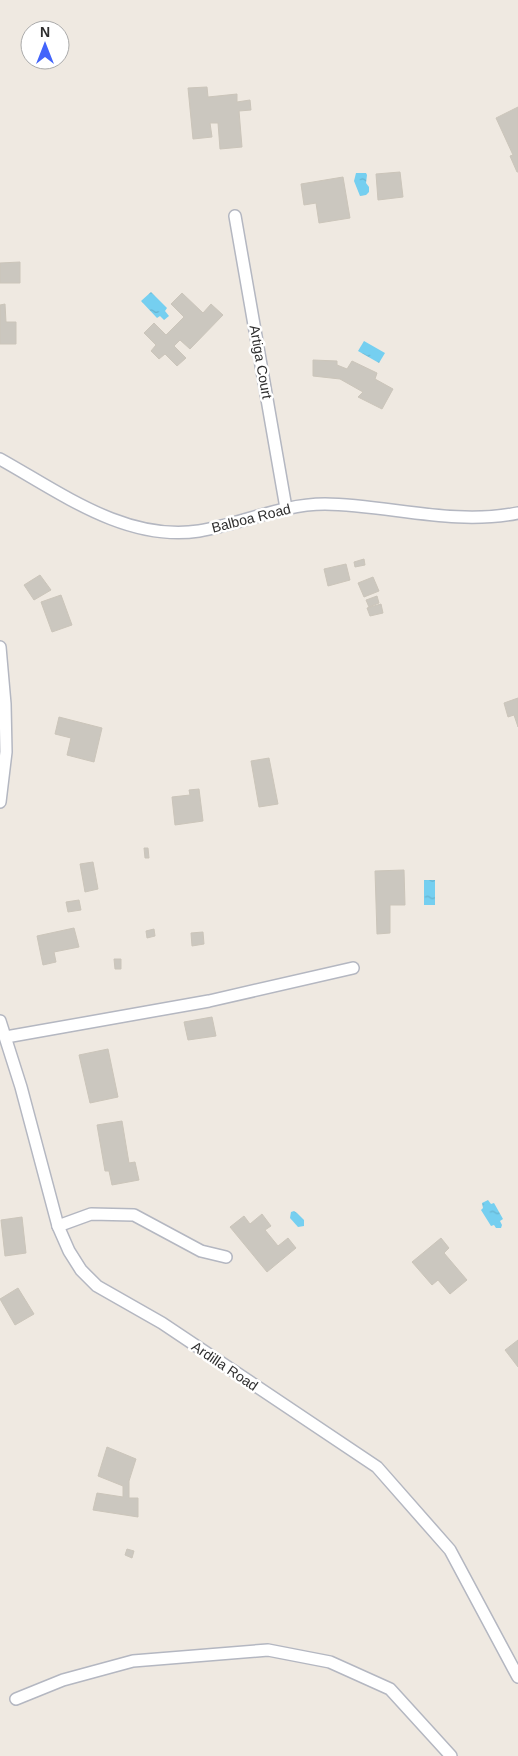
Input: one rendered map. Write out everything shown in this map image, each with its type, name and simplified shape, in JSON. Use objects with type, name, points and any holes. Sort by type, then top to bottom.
[{"type":"street","name":"Artiga Court","points":[[235,216],[286,508]]},
{"type":"street","name":"Balboa Road","points":[[0,459],[110,519],[158,532],[180,533],[199,531],[286,508],[308,505],[340,505],[453,518],[498,517],[518,513]]},
{"type":"street","points":[[0,648],[5,704],[6,752],[0,802]]},
{"type":"street","points":[[6,1037],[210,1001],[353,968]]},
{"type":"street","name":"Ardilla Road","points":[[0,1021],[21,1087],[58,1226],[69,1251],[81,1270],[97,1286],[162,1323],[377,1467],[450,1550],[518,1677]]},
{"type":"street","points":[[58,1226],[92,1214],[134,1216],[201,1251],[226,1257]]},
{"type":"street","points":[[16,1699],[63,1680],[133,1661],[268,1650],[330,1662],[390,1689],[451,1756]]},
{"type":"water","points":[[356,173],[366,173],[367,175],[366,183],[369,187],[369,192],[366,195],[360,196],[354,181]]},
{"type":"water","points":[[151,292],[167,308],[165,311],[169,316],[164,320],[160,316],[157,318],[141,301]]},
{"type":"water","points":[[364,341],[385,353],[379,363],[358,351]]},
{"type":"water","points":[[424,880],[435,880],[435,905],[424,905]]},
{"type":"water","points":[[488,1200],[491,1204],[494,1203],[503,1219],[500,1221],[501,1228],[496,1228],[494,1225],[491,1226],[481,1210],[483,1208],[482,1203]]},
{"type":"water","points":[[294,1211],[304,1220],[304,1226],[298,1227],[290,1218],[291,1212]]},
{"type":"building","points":[[207,87],[208,97],[237,94],[237,102],[250,100],[251,110],[239,111],[242,147],[220,149],[218,123],[210,123],[212,137],[193,139],[188,88]]},
{"type":"building","points":[[518,107],[517,172],[510,156],[513,155],[496,118]]},
{"type":"building","points":[[400,172],[403,197],[378,200],[376,174]]},
{"type":"building","points":[[343,177],[350,218],[319,223],[316,203],[304,205],[301,184]]},
{"type":"building","points":[[20,262],[20,283],[0,283],[0,263]]},
{"type":"building","points":[[182,293],[203,313],[211,304],[223,315],[190,349],[180,340],[174,346],[186,358],[177,366],[165,354],[159,359],[151,351],[156,345],[144,333],[154,323],[166,335],[184,317],[171,304]]},
{"type":"building","points":[[5,304],[6,322],[16,322],[16,344],[0,344],[0,305]]},
{"type":"building","points":[[313,360],[337,361],[337,365],[347,369],[352,361],[377,373],[375,379],[393,389],[382,409],[358,397],[363,392],[340,379],[313,376]]},
{"type":"building","points":[[364,559],[365,565],[355,567],[354,562]]},
{"type":"building","points":[[346,564],[350,580],[328,586],[324,569]]},
{"type":"building","points":[[40,575],[51,590],[34,600],[24,585]]},
{"type":"building","points":[[373,577],[379,591],[364,597],[358,583]]},
{"type":"building","points":[[61,595],[72,625],[52,632],[41,602]]},
{"type":"building","points":[[377,596],[379,603],[369,607],[366,600]]},
{"type":"building","points":[[381,604],[383,613],[370,616],[367,608]]},
{"type":"building","points":[[518,698],[518,727],[514,715],[508,717],[504,703]]},
{"type":"building","points":[[59,717],[102,728],[94,762],[67,755],[71,738],[55,734]]},
{"type":"building","points":[[269,758],[278,804],[259,807],[251,761]]},
{"type":"building","points":[[199,789],[203,821],[175,825],[172,797],[190,795],[189,790]]},
{"type":"building","points":[[144,848],[148,848],[149,858],[145,858]]},
{"type":"building","points":[[93,862],[98,889],[85,892],[80,864]]},
{"type":"building","points":[[404,870],[405,905],[390,905],[390,933],[377,934],[375,871]]},
{"type":"building","points":[[79,900],[81,910],[68,912],[66,902]]},
{"type":"building","points":[[74,928],[79,947],[54,952],[56,962],[43,965],[37,936]]},
{"type":"building","points":[[154,929],[155,936],[147,938],[146,931]]},
{"type":"building","points":[[203,932],[204,944],[192,946],[191,933]]},
{"type":"building","points":[[114,959],[121,959],[121,969],[115,969]]},
{"type":"building","points":[[212,1017],[216,1036],[188,1040],[184,1022]]},
{"type":"building","points":[[108,1049],[118,1097],[90,1103],[79,1055]]},
{"type":"building","points":[[122,1121],[129,1163],[135,1162],[139,1180],[112,1185],[109,1171],[105,1171],[97,1125]]},
{"type":"building","points":[[262,1214],[271,1226],[265,1230],[278,1246],[288,1238],[296,1248],[267,1272],[230,1227],[244,1216],[250,1224]]},
{"type":"building","points":[[22,1217],[26,1253],[5,1256],[1,1220]]},
{"type":"building","points":[[441,1238],[449,1248],[444,1253],[467,1280],[450,1294],[438,1280],[432,1285],[412,1262]]},
{"type":"building","points":[[18,1288],[34,1314],[15,1325],[0,1299]]},
{"type":"building","points":[[518,1340],[518,1367],[505,1350]]},
{"type":"building","points":[[107,1447],[136,1459],[129,1481],[129,1498],[138,1498],[138,1517],[93,1510],[97,1493],[123,1497],[123,1486],[98,1476]]},
{"type":"building","points":[[127,1549],[134,1551],[132,1558],[125,1555]]}]
